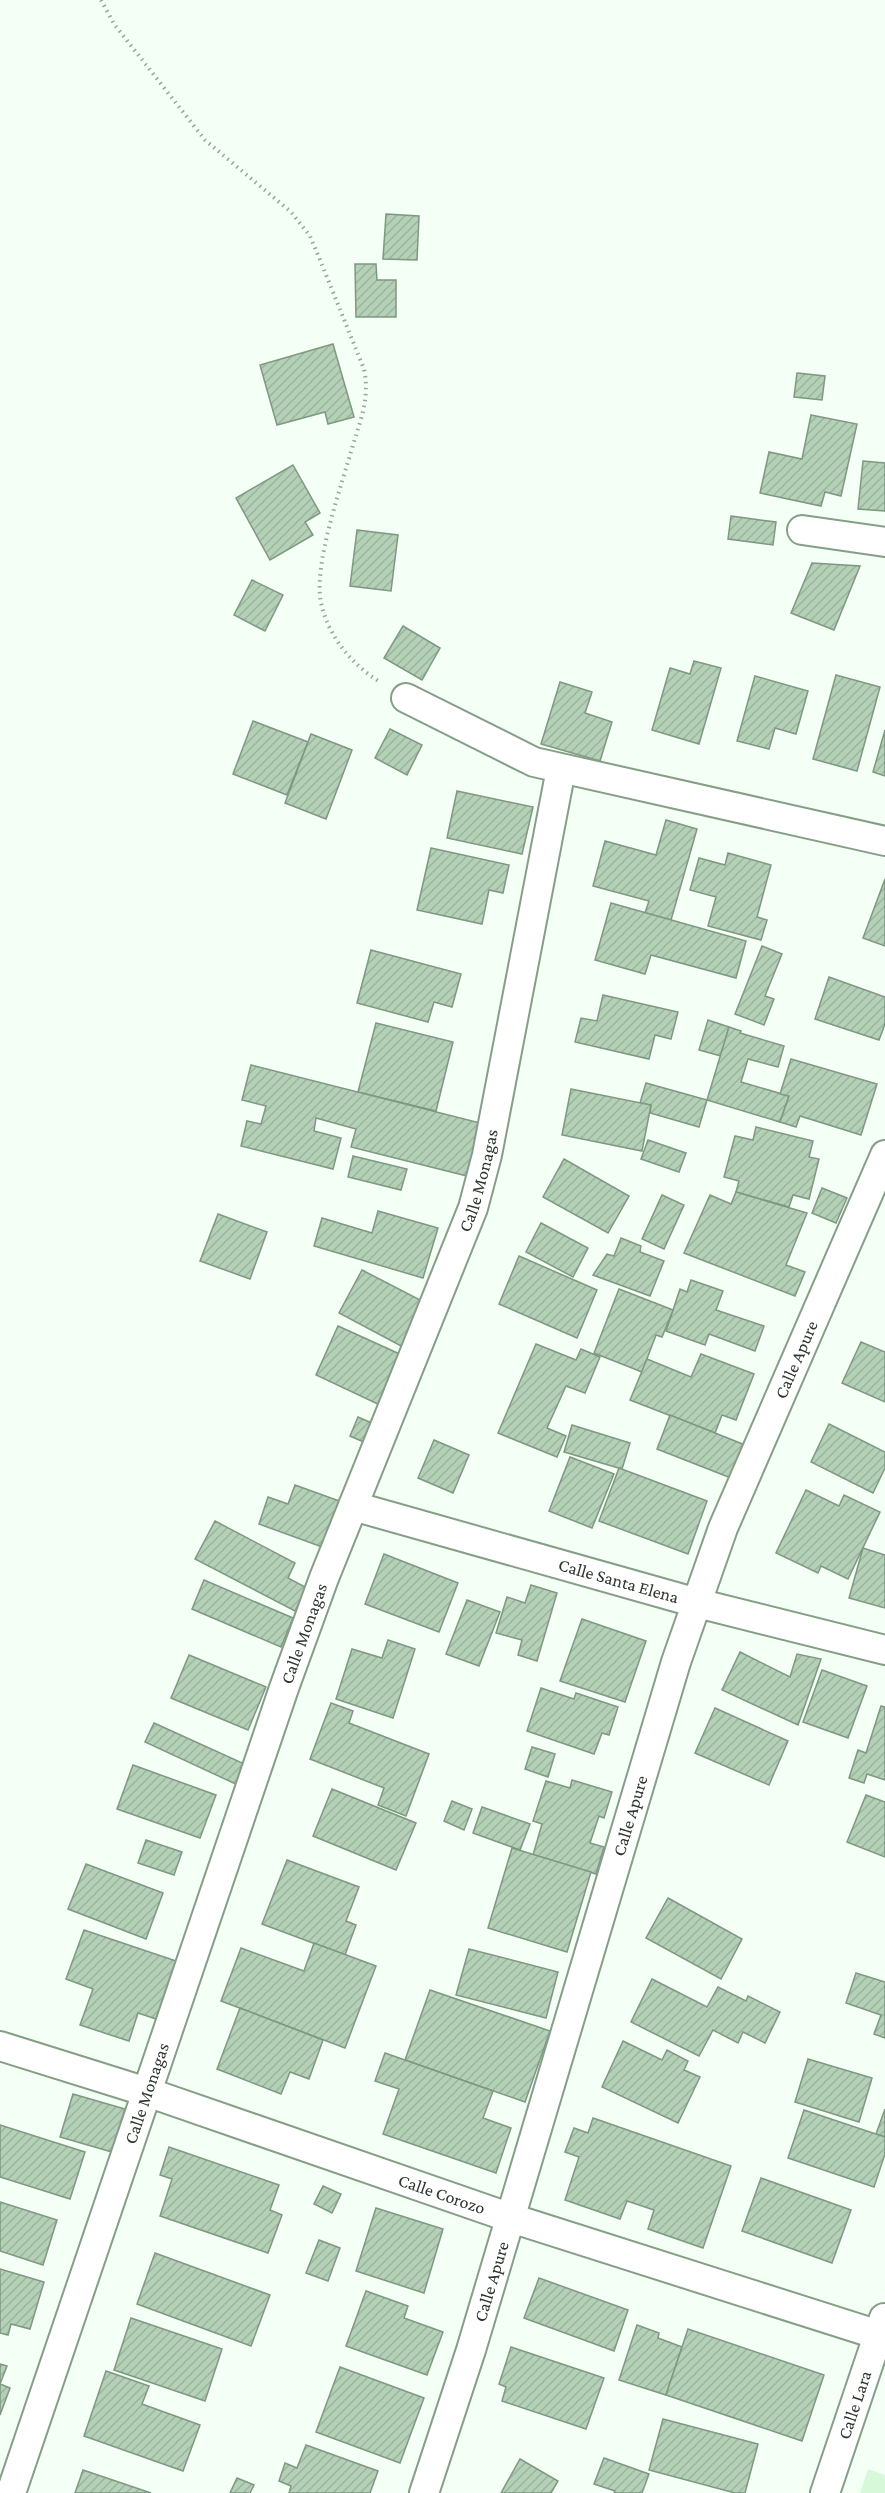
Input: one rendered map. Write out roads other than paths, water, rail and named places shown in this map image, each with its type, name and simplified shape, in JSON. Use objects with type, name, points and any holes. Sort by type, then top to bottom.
[{"type":"street","points":[[802,530],[885,542]]},
{"type":"street","points":[[406,698],[534,762],[885,841]]},
{"type":"street","name":"Calle Monagas","points":[[11,2493],[284,1688],[353,1506],[473,1208],[488,1155],[561,769]]},
{"type":"street","name":"Calle Apure","points":[[424,2493],[471,2350],[676,1662],[723,1528],[885,1155]]},
{"type":"street","name":"Calle Santa Elena","points":[[353,1506],[697,1604],[885,1650]]},
{"type":"street","name":"Calle Corozo","points":[[0,2046],[147,2092],[511,2218],[883,2329]]},
{"type":"street","name":"Calle Lara","points":[[825,2493],[883,2329]]}]
